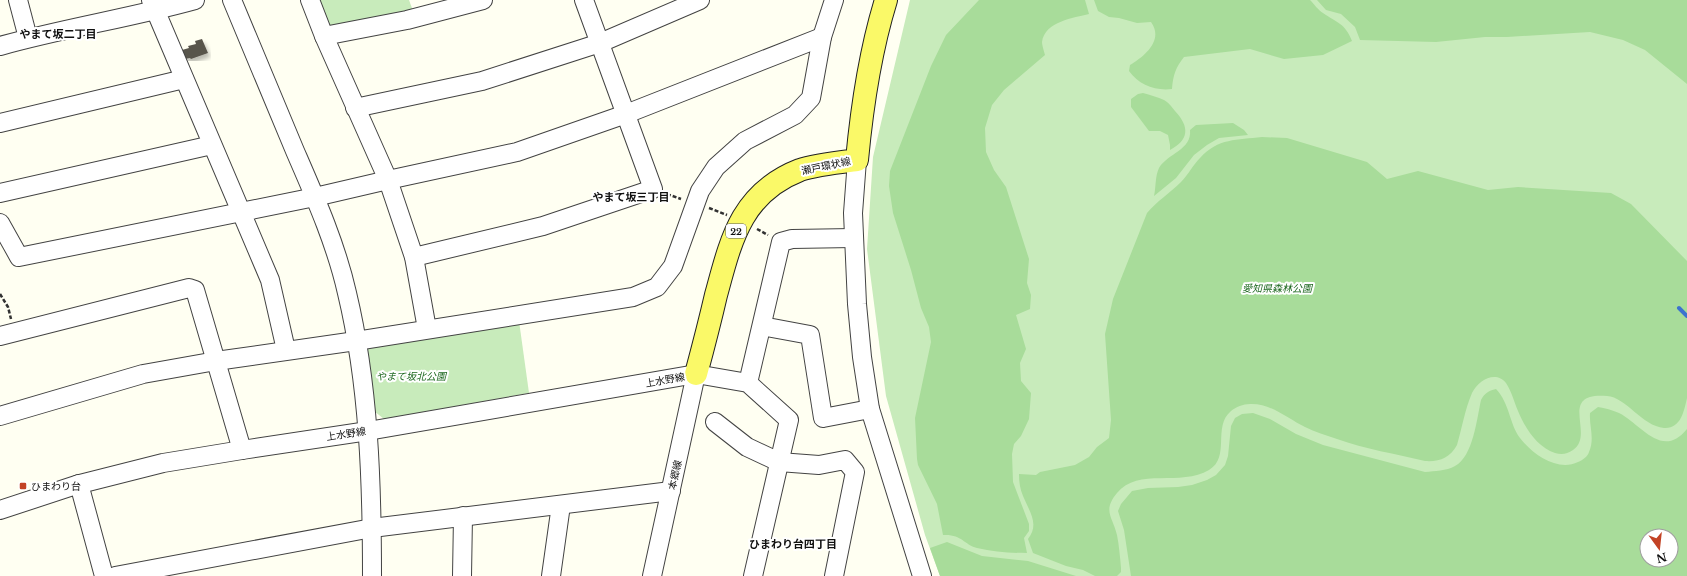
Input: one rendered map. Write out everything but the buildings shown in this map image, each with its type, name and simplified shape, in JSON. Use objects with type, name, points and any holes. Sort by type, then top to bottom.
[{"type":"main road","name":"瀬戸環状線","points":[[696,374],[729,246],[741,220],[753,202],[772,185],[801,170],[857,160],[862,113],[868,78],[886,0]]},
{"type":"street","points":[[18,0],[28,38]]},
{"type":"street","points":[[0,46],[153,5],[194,0]]},
{"type":"street","points":[[232,0],[315,198],[333,245],[347,292],[356,341],[368,431],[372,528],[372,576]]},
{"type":"street","points":[[310,0],[355,108],[388,180],[414,257],[427,329]]},
{"type":"street","points":[[324,36],[407,20],[483,0]]},
{"type":"street","points":[[414,257],[543,226],[654,189],[584,0]]},
{"type":"street","points":[[355,108],[482,81],[600,43],[700,0]]},
{"type":"street","points":[[0,416],[143,374],[216,360],[356,341],[633,297],[657,287],[673,266],[700,191],[716,167],[745,141],[795,116],[811,98],[822,37],[834,0]]},
{"type":"street","points":[[153,5],[270,280],[286,350]]},
{"type":"street","points":[[0,223],[19,257],[315,198],[388,180],[517,152],[626,114],[822,37]]},
{"type":"street","points":[[0,123],[184,79]]},
{"type":"street","points":[[0,193],[212,145]]},
{"type":"street","points":[[857,160],[853,213],[854,238],[858,312],[870,409],[922,576]]},
{"type":"street","points":[[753,576],[789,420],[748,383],[781,242],[792,239],[854,238]]},
{"type":"street","points":[[7,334],[189,288],[195,290],[242,450]]},
{"type":"street","points":[[762,326],[810,335],[823,418],[870,409]]},
{"type":"street","name":"上水野線","points":[[0,510],[79,484],[163,464],[242,450],[368,431],[696,374],[748,383]]},
{"type":"street","name":"本郷線","points":[[652,576],[696,374]]},
{"type":"street","points":[[715,422],[746,447],[779,462],[819,465],[845,460],[855,472],[834,576]]},
{"type":"street","points":[[79,484],[104,576]]},
{"type":"street","points":[[116,576],[372,528],[671,491]]},
{"type":"street","points":[[551,576],[562,505]]},
{"type":"street","points":[[462,576],[463,516]]},
{"type":"path","points":[[741,220],[781,242]]},
{"type":"path","points":[[0,294],[8,307],[7,334]]},
{"type":"green space","points":[[314,0],[409,0],[413,11],[334,29],[324,24]]},
{"type":"green space","name":"愛知県森林公園","points":[[910,0],[1687,0],[1687,576],[940,576],[925,535],[886,396],[867,249],[873,157]]},
{"type":"green space","points":[[979,0],[1085,0],[1089,14],[1068,19],[1048,29],[1042,42],[1045,55],[1004,90],[992,105],[985,128],[986,152],[994,170],[1006,187],[1029,259],[1027,283],[1031,295],[1030,309],[1016,315],[1026,349],[1020,363],[1021,381],[1031,393],[1029,419],[1021,436],[1014,444],[1012,454],[1013,482],[1029,524],[1029,531],[1024,538],[1027,553],[1002,552],[977,548],[954,536],[943,535],[937,504],[918,465],[917,459],[915,418],[931,342],[929,327],[921,308],[893,213],[889,186],[890,171],[931,66],[946,35]]},
{"type":"green space","points":[[1094,0],[1310,0],[1321,12],[1343,27],[1352,41],[1323,55],[1284,59],[1250,49],[1184,57],[1175,72],[1172,89],[1160,89],[1148,86],[1138,80],[1129,71],[1130,65],[1147,52],[1154,41],[1155,35],[1151,22],[1137,23],[1109,17],[1098,11]]},
{"type":"green space","points":[[1317,0],[1687,0],[1687,84],[1645,50],[1623,40],[1590,32],[1485,37],[1436,42],[1360,40],[1355,27],[1341,14],[1326,10]]},
{"type":"green space","points":[[1143,93],[1157,97],[1168,103],[1183,122],[1185,128],[1184,137],[1181,142],[1170,150],[1168,135],[1160,131],[1149,131],[1131,107],[1131,99],[1138,94]]},
{"type":"green space","points":[[1233,123],[1244,130],[1248,135],[1219,138],[1207,145],[1194,155],[1176,178],[1154,196],[1159,168],[1183,147],[1190,137],[1190,130],[1196,125]]},
{"type":"green space","points":[[1262,137],[1287,138],[1367,162],[1387,179],[1418,171],[1488,190],[1518,187],[1611,193],[1631,204],[1687,261],[1687,398],[1681,418],[1674,426],[1664,428],[1648,422],[1621,401],[1607,396],[1592,397],[1583,401],[1580,407],[1581,435],[1579,443],[1569,452],[1562,454],[1555,453],[1537,442],[1532,436],[1521,417],[1506,383],[1502,379],[1492,377],[1478,384],[1472,393],[1465,412],[1457,445],[1451,453],[1439,460],[1425,461],[1348,443],[1309,429],[1265,406],[1250,404],[1240,406],[1231,411],[1226,418],[1221,433],[1221,450],[1219,458],[1209,470],[1198,475],[1186,477],[1136,481],[1126,485],[1117,493],[1109,509],[1117,535],[1119,551],[1121,572],[1117,576],[1095,576],[1083,570],[1066,566],[1033,553],[1028,539],[1033,528],[1033,523],[1021,491],[1019,474],[1036,475],[1040,472],[1075,465],[1089,457],[1097,447],[1109,438],[1111,420],[1105,334],[1113,299],[1147,213],[1181,182],[1207,151],[1221,143],[1228,141]]},
{"type":"green space","name":"やまて坂北公園","points":[[519,321],[529,393],[384,419],[374,411],[363,349],[368,344]]},
{"type":"green space","points":[[1496,389],[1501,395],[1516,432],[1525,444],[1546,460],[1562,465],[1570,465],[1578,462],[1588,455],[1592,442],[1590,413],[1598,407],[1619,413],[1652,437],[1660,440],[1669,441],[1678,438],[1687,429],[1687,576],[1131,576],[1124,530],[1118,511],[1121,504],[1132,491],[1148,488],[1192,485],[1216,475],[1225,465],[1228,456],[1231,426],[1235,418],[1242,414],[1253,413],[1270,419],[1296,434],[1323,445],[1425,472],[1437,471],[1455,466],[1466,454],[1476,426],[1481,400],[1487,393]]},
{"type":"green space","points":[[947,542],[982,556],[1028,561],[1076,576],[940,576],[930,548]]},
{"type":"waterway","points":[[1679,308],[1687,316]]},
{"type":"place","name":"ひまわり台","points":[[23,486]]},
{"type":"district","name":"やまて坂二丁目","points":[[58,34]]},
{"type":"district","name":"やまて坂三丁目","points":[[631,197]]},
{"type":"district","name":"ひまわり台四丁目","points":[[793,544]]}]
